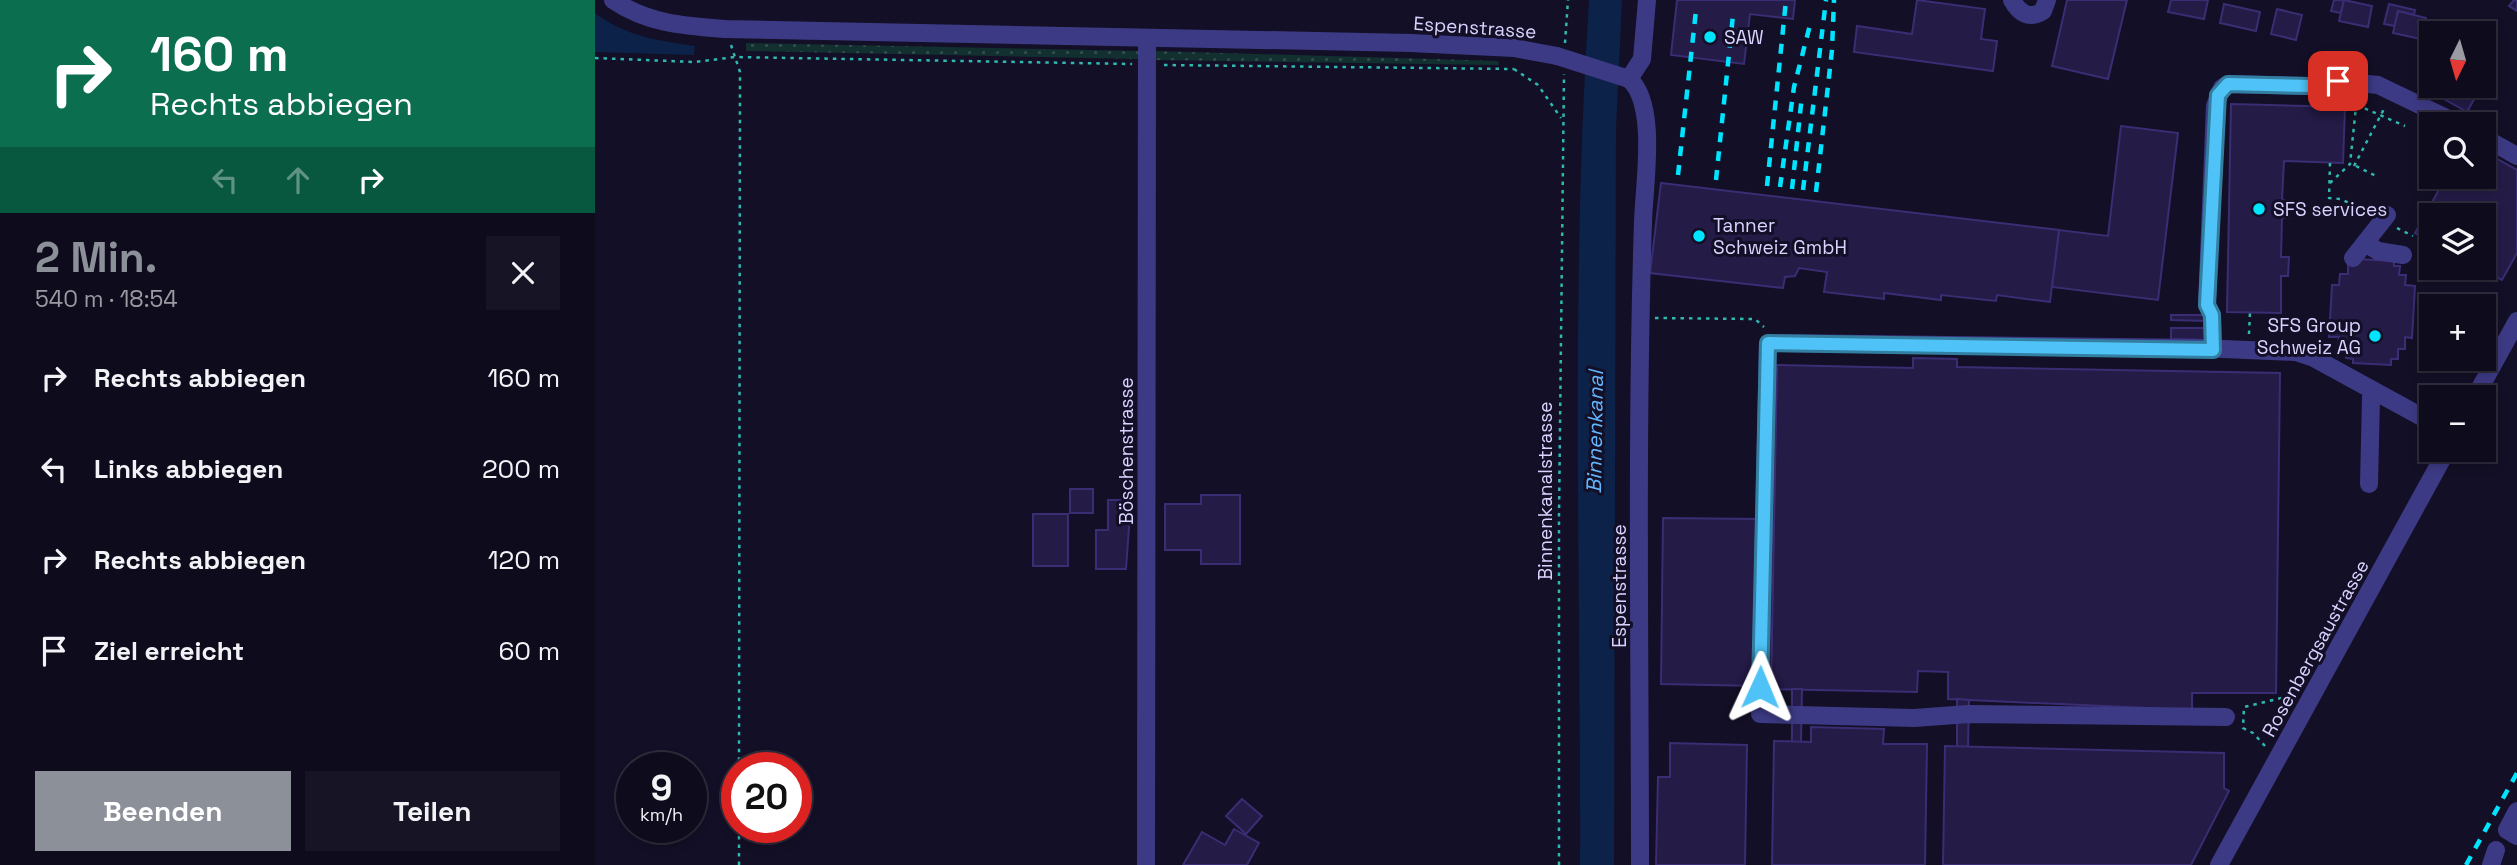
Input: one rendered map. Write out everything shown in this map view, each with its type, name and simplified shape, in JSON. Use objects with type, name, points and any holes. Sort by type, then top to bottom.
[{"type":"street","name":"Espenstrasse","points":[[613,0],[650,20],[679,26],[726,29],[1514,48],[1562,57],[1634,85],[1646,120],[1640,317],[1640,865]]},
{"type":"street","points":[[1634,85],[1642,59],[1647,0]]},
{"type":"street","points":[[2012,0],[2022,13],[2031,16],[2043,11],[2047,0]]},
{"type":"street","name":"Böschenstrasse","points":[[1146,865],[1147,38]]},
{"type":"street","points":[[2213,350],[2212,315],[2207,305],[2215,107],[2222,88],[2228,84],[2310,86],[2338,81],[2359,82],[2393,91],[2429,112]]},
{"type":"street","points":[[2496,144],[2517,156]]},
{"type":"street","points":[[2353,258],[2385,217]]},
{"type":"street","points":[[2365,243],[2378,251],[2403,255]]},
{"type":"street","points":[[2482,385],[2517,320]]},
{"type":"street","points":[[2226,718],[1969,713],[1914,718],[1760,713],[1768,343],[2281,351],[2314,358],[2336,379],[2419,411]]},
{"type":"street","points":[[2369,484],[2371,397],[2375,392]]},
{"type":"street","name":"Rosenbergsaustrasse","points":[[2219,865],[2440,462]]},
{"type":"street","points":[[2512,833],[2517,811]]},
{"type":"path","name":"Binnenkanalstrasse","points":[[1559,865],[1561,118],[1562,57],[1568,0]]},
{"type":"path","points":[[726,29],[740,72],[739,752]]},
{"type":"path","points":[[1514,48],[1514,69]]},
{"type":"path","points":[[595,58],[695,62],[735,57],[1514,69],[1538,85],[1561,118]]},
{"type":"path","points":[[2352,165],[2353,121],[2359,82]]},
{"type":"path","points":[[2330,183],[2352,165],[2393,91]]},
{"type":"path","points":[[2355,105],[2405,126]]},
{"type":"path","points":[[2330,163],[2329,198],[2341,199],[2385,217],[2413,236]]},
{"type":"path","points":[[2352,165],[2378,177]]},
{"type":"path","points":[[1640,317],[1755,319],[1767,330],[1768,343]]},
{"type":"path","points":[[2243,728],[2244,707]]},
{"type":"path","points":[[739,843],[739,865]]},
{"type":"green space","points":[[746,43],[1141,51],[1140,59],[746,51]]},
{"type":"green space","points":[[1156,51],[1498,61],[1499,65],[1155,60]]},
{"type":"water","name":"Binnenkanal","points":[[1589,0],[1622,0],[1616,129],[1614,865],[1580,865],[1578,324],[1583,108]]},
{"type":"water","points":[[595,13],[630,32],[695,46],[694,55],[595,52]]},
{"type":"building","name":"SAW","points":[[1677,0],[1795,0],[1793,19],[1750,14],[1744,64],[1671,55]]},
{"type":"building","points":[[1917,0],[1985,9],[1981,39],[1997,41],[1993,71],[1854,52],[1857,26],[1912,34]]},
{"type":"building","points":[[2067,0],[2127,0],[2108,79],[2052,66]]},
{"type":"building","points":[[2171,0],[2208,0],[2204,19],[2168,12]]},
{"type":"building","points":[[2334,0],[2344,0],[2341,13],[2331,11]]},
{"type":"building","points":[[2344,0],[2372,6],[2368,27],[2339,21]]},
{"type":"building","points":[[2517,0],[2517,11],[2509,6]]},
{"type":"building","points":[[2224,4],[2260,12],[2256,31],[2220,23]]},
{"type":"building","points":[[2389,4],[2415,10],[2414,15],[2398,11],[2395,26],[2384,24]]},
{"type":"building","points":[[2277,9],[2302,15],[2296,40],[2271,34]]},
{"type":"building","points":[[2398,11],[2426,18],[2425,21],[2419,21],[2419,39],[2393,33]]},
{"type":"building","points":[[2442,98],[2475,98],[2467,112]]},
{"type":"building","name":"SFS services","points":[[2231,104],[2345,107],[2343,163],[2284,161],[2282,200],[2290,200],[2289,218],[2282,218],[2281,257],[2289,257],[2288,276],[2281,276],[2281,313],[2227,312]]},
{"type":"building","points":[[2121,126],[2178,133],[2158,300],[2052,287],[2059,230],[2108,236]]},
{"type":"building","points":[[2496,158],[2517,170],[2517,253],[2502,280],[2496,277],[2496,203],[2432,203],[2439,189],[2496,189]]},
{"type":"building","points":[[1661,183],[2059,230],[2050,302],[1997,295],[1996,301],[1941,295],[1941,300],[1884,293],[1884,299],[1824,292],[1827,272],[1799,268],[1795,276],[1785,277],[1783,288],[1650,273]]},
{"type":"building","points":[[2356,259],[2394,261],[2394,266],[2400,266],[2399,275],[2406,275],[2405,285],[2415,286],[2412,338],[2405,337],[2405,349],[2398,349],[2398,359],[2391,359],[2391,365],[2353,363],[2353,359],[2346,358],[2346,349],[2338,349],[2339,337],[2329,337],[2332,285],[2339,285],[2340,274],[2348,274],[2348,264]]},
{"type":"building","points":[[2171,315],[2207,315],[2207,321],[2171,320]]},
{"type":"building","points":[[2171,328],[2207,328],[2206,340],[2171,339]]},
{"type":"building","points":[[1913,358],[1957,359],[1957,367],[2280,373],[2276,693],[2192,693],[2192,710],[1948,699],[1948,672],[1918,671],[1917,692],[1771,689],[1777,365],[1913,368]]},
{"type":"building","points":[[1070,489],[1093,489],[1093,513],[1070,513]]},
{"type":"building","points":[[1201,495],[1240,495],[1240,564],[1201,564],[1201,550],[1165,550],[1165,504],[1201,504]]},
{"type":"building","points":[[1108,500],[1131,500],[1126,569],[1096,569],[1096,530],[1108,530]]},
{"type":"building","points":[[1033,514],[1068,514],[1068,566],[1033,566]]},
{"type":"building","points":[[1663,518],[1761,519],[1757,686],[1661,684]]},
{"type":"building","points":[[1792,689],[1802,689],[1801,742],[1792,742]]},
{"type":"building","points":[[1957,699],[1969,700],[1968,747],[1957,747]]},
{"type":"building","points":[[1811,727],[1884,729],[1883,744],[1927,744],[1925,865],[1772,865],[1774,741],[1811,742]]},
{"type":"building","points":[[1670,743],[1747,745],[1745,865],[1656,865],[1658,777],[1670,777]]},
{"type":"building","points":[[1945,746],[2224,753],[2224,788],[2229,791],[2191,865],[1943,865]]},
{"type":"building","points":[[1242,799],[1262,816],[1246,834],[1226,816]]},
{"type":"building","points":[[1234,829],[1259,843],[1247,865],[1183,865],[1202,832],[1225,845]]},
{"type":"railway","points":[[1767,186],[1786,0]]},
{"type":"railway","points":[[1803,190],[1826,0]]},
{"type":"railway","points":[[1816,192],[1832,50],[1834,0]]},
{"type":"railway","points":[[1678,175],[1696,10]]},
{"type":"railway","points":[[1716,180],[1733,15]]},
{"type":"railway","points":[[1780,187],[1794,87],[1810,25]]},
{"type":"railway","points":[[1792,189],[1802,95]]},
{"type":"railway","points":[[2466,865],[2517,773]]},
{"type":"place","name":"SAW","points":[[1710,37]]},
{"type":"place","name":"SFS services","points":[[2259,209]]},
{"type":"place","name":"Tanner Schweiz GmbH","points":[[1699,236]]},
{"type":"place","name":"SFS Group Schweiz AG","points":[[2375,336]]},
{"type":"route","points":[[1760,687],[1768,343],[2213,350],[2212,315],[2207,305],[2215,107],[2218,95],[2228,84],[2310,86],[2338,81]]}]
